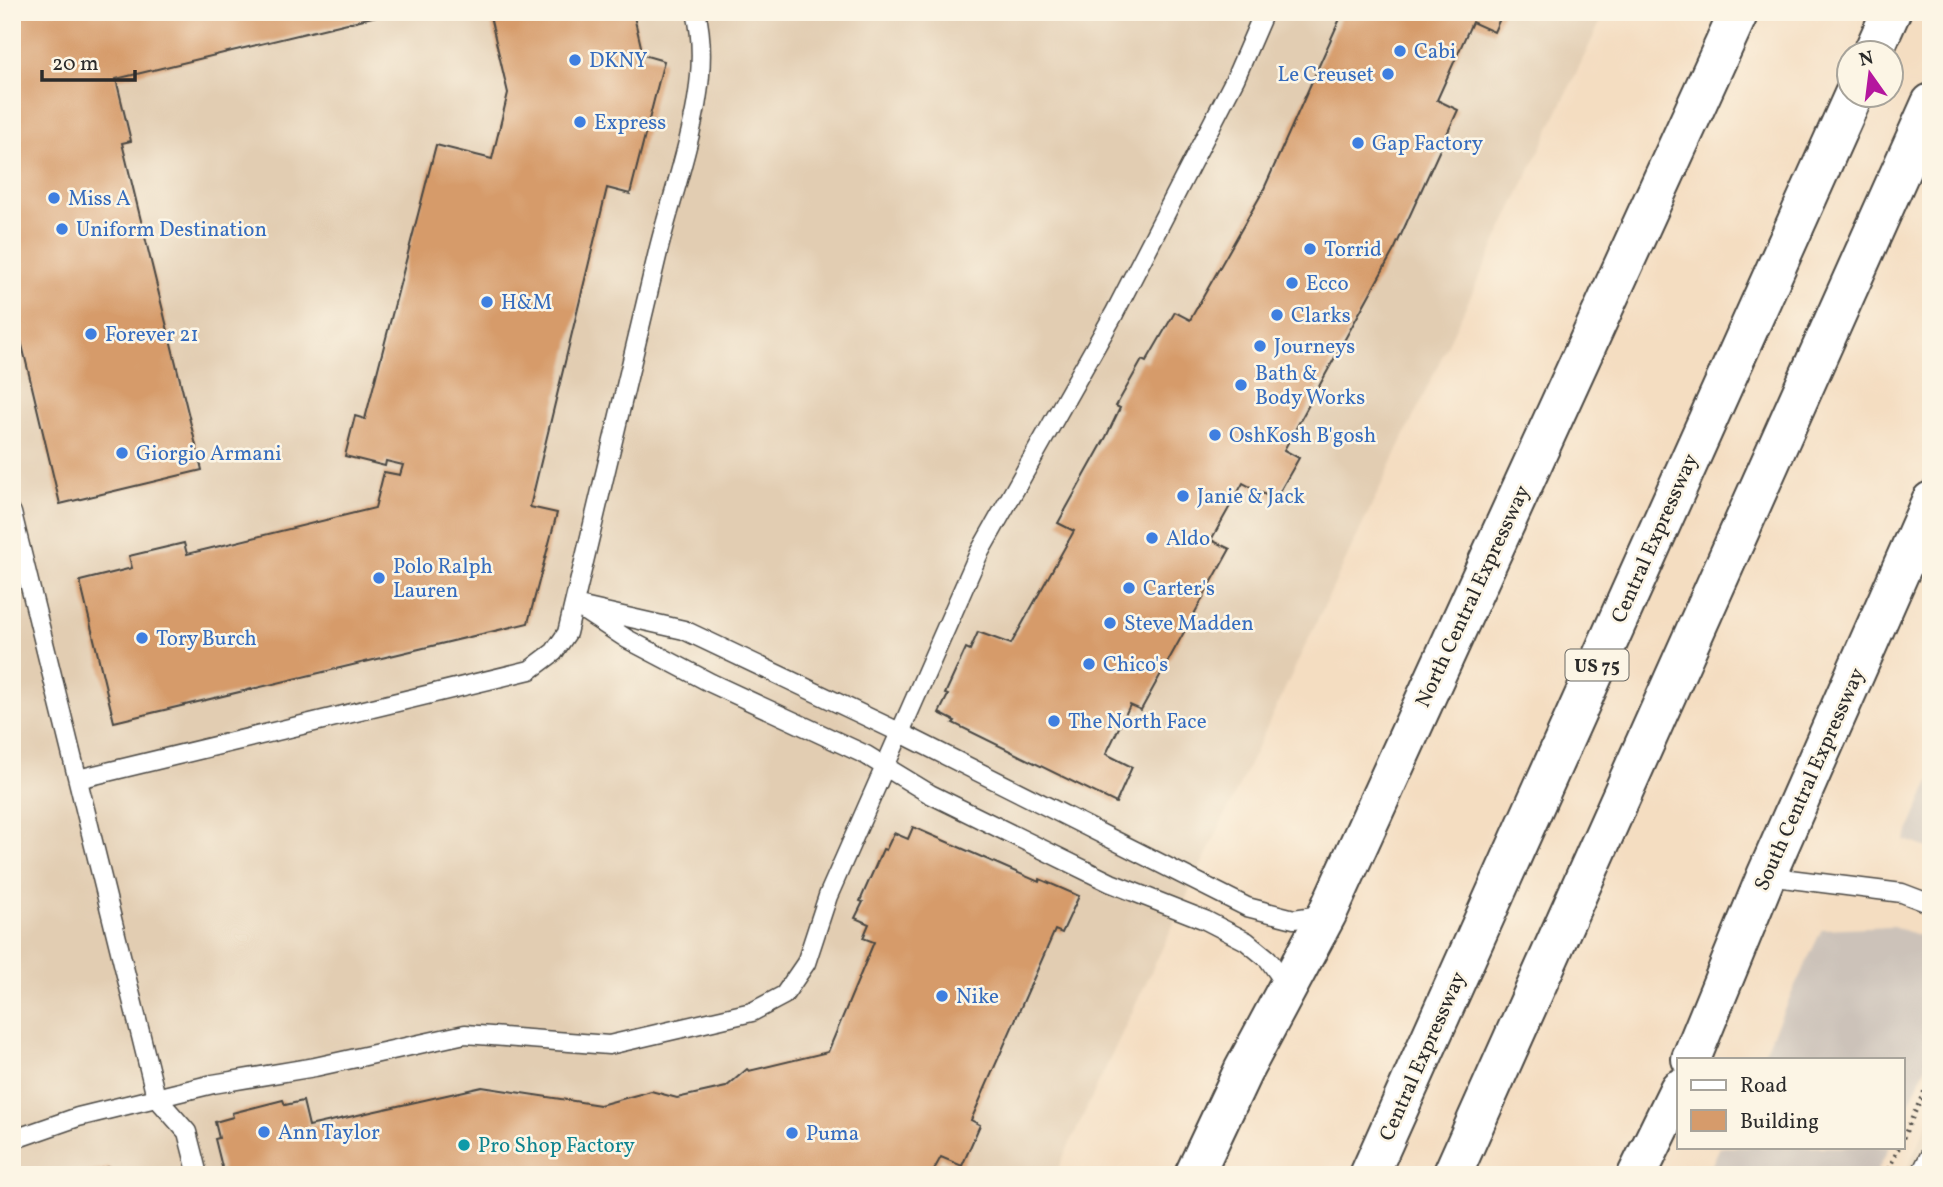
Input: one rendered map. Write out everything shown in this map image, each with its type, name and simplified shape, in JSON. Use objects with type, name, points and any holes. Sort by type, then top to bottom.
[{"type":"main road","name":"North Central Expressway","points":[[1194,1175],[1243,1071],[1327,914],[1739,12]]},
{"type":"main road","points":[[1879,38],[1891,12]]},
{"type":"main road","points":[[1452,1175],[1931,103]]},
{"type":"main road","name":"Central Expressway","points":[[1369,1175],[1848,108]]},
{"type":"main road","name":"South Central Expressway","points":[[1691,1058],[1766,876],[1931,501]]},
{"type":"main road","points":[[1637,1175],[1677,1093]]},
{"type":"lane","points":[[78,779],[530,670],[554,652],[567,633],[658,252],[689,140],[698,84],[700,30],[696,12]]},
{"type":"lane","points":[[12,1140],[78,1117],[156,1097],[213,1084],[315,1067],[465,1034],[609,1045],[764,1009],[785,995],[801,975],[828,896],[979,553],[1114,314],[1230,90],[1264,12]]},
{"type":"lane","points":[[12,513],[17,549],[78,779],[156,1097],[187,1132],[198,1175]]},
{"type":"lane","points":[[574,605],[684,630],[779,678],[901,733],[1247,907],[1294,919],[1327,914]]},
{"type":"lane","points":[[574,605],[627,639],[711,683],[886,767],[930,794],[1099,877],[1205,920],[1246,941],[1268,959],[1287,987]]},
{"type":"lane","points":[[1766,876],[1902,893],[1931,904]]},
{"type":"lane","points":[[1920,1175],[1931,1153]]},
{"type":"path","points":[[1904,1136],[1931,1077]]},
{"type":"path","points":[[1886,1175],[1899,1148]]},
{"type":"shaded area","points":[[12,12],[1605,12],[1055,1175],[12,1175]]},
{"type":"shaded area","points":[[1931,779],[1931,849],[1905,840]]},
{"type":"shaded area","points":[[1893,926],[1931,940],[1931,1055],[1904,1115],[1904,1058],[1761,1058],[1822,929]]},
{"type":"shaded area","points":[[1931,1116],[1931,1175],[1904,1175]]},
{"type":"shaded area","points":[[1720,1148],[1889,1148],[1876,1175],[1707,1175]]},
{"type":"building","points":[[12,12],[393,12],[116,79],[131,141],[122,143],[202,470],[60,504],[12,303]]},
{"type":"building","points":[[489,12],[633,12],[643,55],[664,61],[630,194],[607,188],[530,507],[557,513],[528,623],[114,722],[80,581],[132,568],[129,556],[184,543],[187,554],[375,508],[384,472],[400,475],[403,465],[386,461],[385,466],[345,456],[355,416],[365,419],[436,145],[492,159],[508,93]]},
{"type":"building","points":[[1343,12],[1503,12],[1494,32],[1472,22],[1437,100],[1458,110],[1395,248],[1284,450],[1299,458],[1275,500],[1243,483],[1211,540],[1230,549],[1141,710],[1130,705],[1106,754],[1132,767],[1116,803],[953,723],[955,721],[939,713],[966,648],[970,650],[978,632],[1011,644],[1074,531],[1058,523],[1106,437],[1120,408],[1116,406],[1142,360],[1146,362],[1175,312],[1190,320],[1263,191]]},
{"type":"building","points":[[913,827],[1039,882],[1040,879],[1079,896],[1062,933],[1055,930],[971,1120],[980,1125],[962,1166],[941,1157],[931,1175],[224,1175],[215,1139],[219,1138],[215,1122],[233,1117],[232,1113],[283,1100],[285,1105],[303,1101],[309,1126],[482,1087],[600,1105],[651,1091],[677,1098],[726,1087],[747,1069],[749,1071],[828,1052],[874,942],[863,938],[869,924],[855,918],[863,902],[860,901],[883,849],[886,850],[894,833],[908,839]]},
{"type":"building","points":[[110,1167],[112,1175],[81,1175],[81,1174]]},
{"type":"place","name":"Cabi","points":[[1400,51]]},
{"type":"place","name":"DKNY","points":[[575,60]]},
{"type":"place","name":"Le Creuset","points":[[1388,74]]},
{"type":"place","name":"Express","points":[[580,122]]},
{"type":"place","name":"Gap Factory","points":[[1358,143]]},
{"type":"place","name":"Miss A","points":[[54,198]]},
{"type":"place","name":"Uniform Destination","points":[[62,229]]},
{"type":"place","name":"Torrid","points":[[1310,249]]},
{"type":"place","name":"Ecco","points":[[1292,283]]},
{"type":"place","name":"H&M","points":[[487,302]]},
{"type":"place","name":"Clarks","points":[[1277,315]]},
{"type":"place","name":"Forever 21","points":[[91,334]]},
{"type":"place","name":"Journeys","points":[[1260,346]]},
{"type":"place","name":"Bath & Body Works","points":[[1241,385]]},
{"type":"place","name":"OshKosh B'gosh","points":[[1215,435]]},
{"type":"place","name":"Giorgio Armani","points":[[122,453]]},
{"type":"place","name":"Janie & Jack","points":[[1183,496]]},
{"type":"place","name":"Aldo","points":[[1152,538]]},
{"type":"place","name":"Polo Ralph Lauren","points":[[379,578]]},
{"type":"place","name":"Carter's","points":[[1129,588]]},
{"type":"place","name":"Steve Madden","points":[[1110,623]]},
{"type":"place","name":"Tory Burch","points":[[142,638]]},
{"type":"place","name":"Chico's","points":[[1089,664]]},
{"type":"place","name":"The North Face","points":[[1054,721]]},
{"type":"place","name":"Nike","points":[[942,996]]},
{"type":"place","name":"Ann Taylor","points":[[264,1132]]},
{"type":"place","name":"Puma","points":[[792,1133]]},
{"type":"place","name":"Pro Shop Factory","points":[[464,1145]]}]
